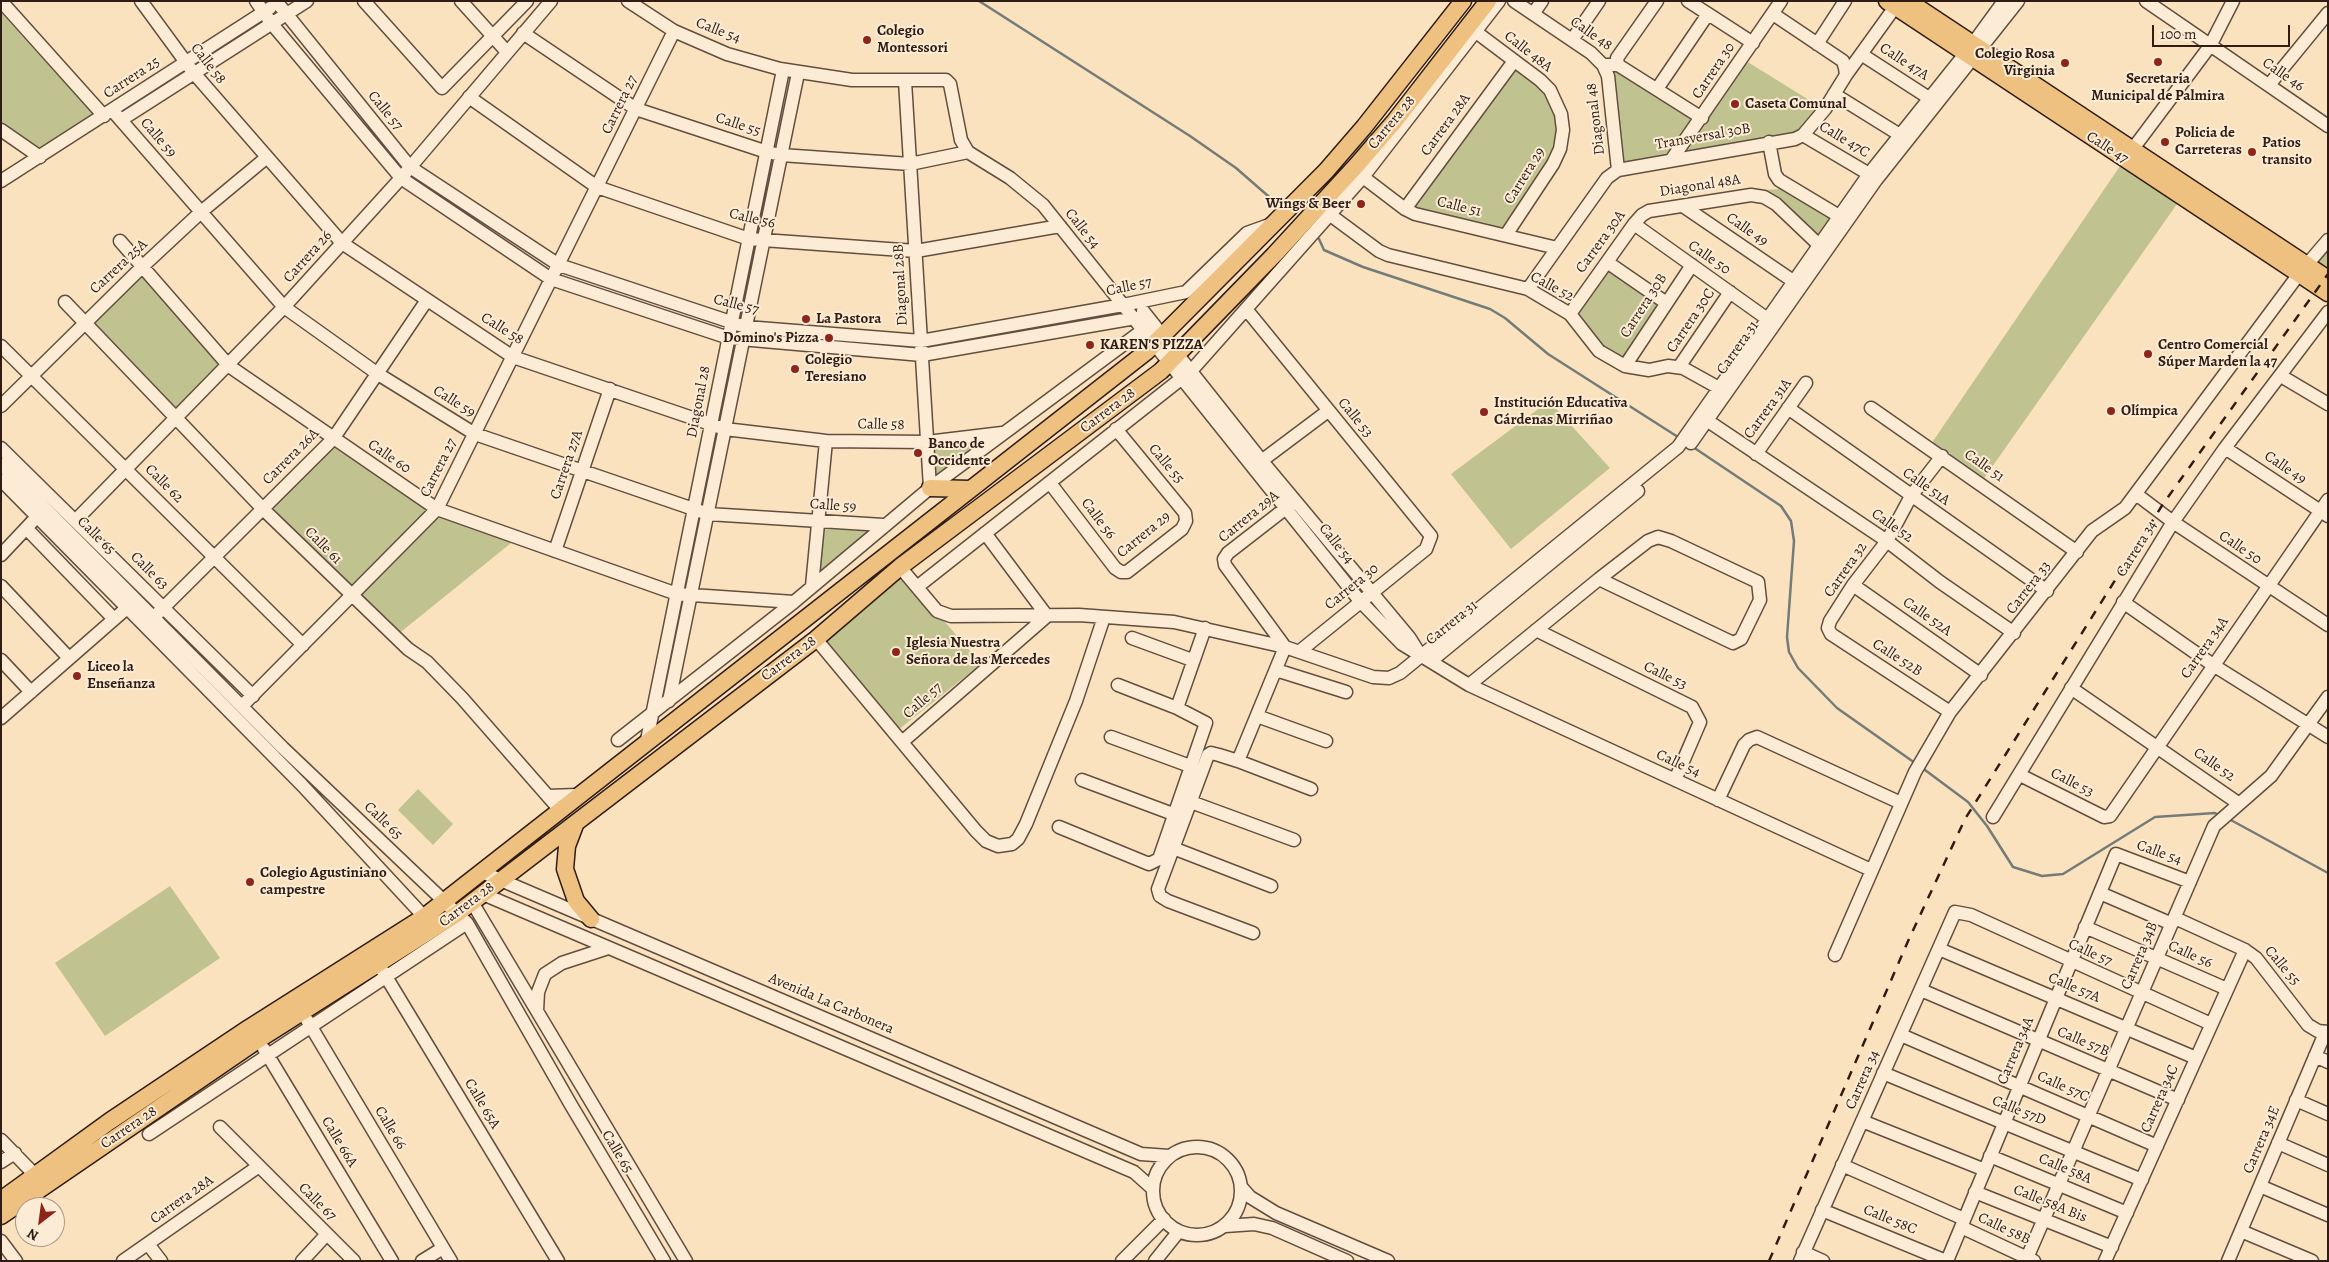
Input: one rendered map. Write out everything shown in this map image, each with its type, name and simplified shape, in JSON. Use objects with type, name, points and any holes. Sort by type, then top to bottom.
[{"type":"main road","name":"Carrera 28","points":[[1,1216],[302,1011],[382,969],[430,923],[444,902],[647,740],[1159,340],[1326,171],[1364,127],[1463,1]]},
{"type":"main road","name":"Calle 47","points":[[1896,3],[2303,270],[2328,279]]},
{"type":"main road","name":"Carrera 28","points":[[1,1200],[110,1121],[241,1034],[430,923],[462,918],[477,898],[816,639],[900,566],[1174,359],[1356,166],[1490,6]]},
{"type":"main road","name":"Calle 47","points":[[1972,52],[2132,150],[2303,270],[2328,293]]},
{"type":"main road","points":[[930,488],[970,489]]},
{"type":"main road","points":[[575,825],[567,846],[565,869],[573,896],[591,919]]},
{"type":"street","name":"Calle 59","points":[[1,1],[108,113],[121,120],[284,307],[378,374],[475,434],[708,514],[883,525]]},
{"type":"street","name":"Calle 58","points":[[141,1],[189,68],[342,243],[512,357],[711,426],[725,429],[826,441],[927,442],[1002,433]]},
{"type":"street","name":"Calle 57","points":[[256,1],[272,24],[401,178],[551,279],[743,341],[922,355],[1134,320],[1147,316]]},
{"type":"street","name":"Carrera 25","points":[[1,181],[108,113],[272,24],[307,1]]},
{"type":"street","points":[[364,1],[442,88],[527,1]]},
{"type":"street","points":[[461,1],[492,38],[507,52]]},
{"type":"street","name":"Carrera 26","points":[[75,521],[229,366],[284,307],[401,178],[550,1]]},
{"type":"street","name":"Calle 54","points":[[628,1],[674,31],[727,54],[783,70],[852,80],[905,81],[940,78],[950,84],[961,140],[968,152],[1010,178],[1043,205],[1129,304],[1147,316],[1159,340],[1291,505],[1360,601],[1402,644],[1469,686],[1871,870]]},
{"type":"street","name":"Calle 48","points":[[1514,1],[1591,52],[1603,65],[1618,65],[1702,118]]},
{"type":"street","points":[[1533,14],[1542,1]]},
{"type":"street","points":[[1572,40],[1599,1]]},
{"type":"street","points":[[1618,65],[1617,58],[1657,1]]},
{"type":"street","points":[[1688,1],[1753,43]]},
{"type":"street","name":"Carrera 30","points":[[1672,159],[1781,1]]},
{"type":"street","points":[[1817,44],[1845,1]]},
{"type":"street","name":"Carrera 31","points":[[1704,418],[1719,388],[1792,281],[1869,174],[1972,52],[2004,1]]},
{"type":"street","name":"Carrera 31","points":[[1300,651],[1373,677],[1389,678],[1426,658],[1682,448],[1876,180],[1929,98],[2018,1]]},
{"type":"street","name":"Calle 46","points":[[2146,1],[2328,126]]},
{"type":"street","points":[[2132,150],[2210,46],[2233,1]]},
{"type":"street","name":"Carrera 25","points":[[121,120],[278,2]]},
{"type":"street","name":"Calle 57","points":[[278,2],[410,167],[559,265],[732,324],[746,327],[921,341],[1129,304],[1186,292],[1247,233],[1275,223]]},
{"type":"street","points":[[1799,137],[1825,109],[1846,71],[1896,3]]},
{"type":"street","name":"Carrera 28","points":[[917,587],[1187,374],[1363,177],[1476,32],[1490,6]]},
{"type":"street","points":[[2269,85],[2328,13]]},
{"type":"street","points":[[1657,89],[1708,14]]},
{"type":"street","points":[[1773,14],[1843,62],[1846,71]]},
{"type":"street","name":"Carrera 27","points":[[242,706],[437,509],[674,31]]},
{"type":"street","name":"Calle 48A","points":[[1476,32],[1550,90],[1562,114],[1563,130]]},
{"type":"street","name":"Calle 55","points":[[524,33],[636,109],[767,152],[781,155],[910,164],[968,152]]},
{"type":"street","name":"Calle 47A","points":[[1860,54],[1929,98]]},
{"type":"street","name":"Carrera 28A","points":[[1405,209],[1514,61]]},
{"type":"street","name":"Diagonal 48","points":[[1603,65],[1608,76],[1618,170]]},
{"type":"street","name":"Diagonal 28","points":[[647,740],[783,70]]},
{"type":"street","name":"Diagonal 28","points":[[669,701],[798,73]]},
{"type":"street","name":"Diagonal 28B","points":[[905,81],[930,488]]},
{"type":"street","points":[[1834,94],[1906,132]]},
{"type":"street","name":"Calle 56","points":[[469,97],[597,187],[749,238],[764,241],[916,251],[1060,226]]},
{"type":"street","points":[[1,130],[40,157]]},
{"type":"street","name":"Carrera 29","points":[[1506,235],[1553,164],[1560,149],[1563,130]]},
{"type":"street","name":"Transversal 30B","points":[[1618,170],[1799,137]]},
{"type":"street","name":"Calle 47C","points":[[1799,137],[1869,174]]},
{"type":"street","points":[[1769,142],[1775,174],[1779,180],[1839,216]]},
{"type":"street","name":"Carrera 25A","points":[[1,406],[83,323],[143,266],[201,212],[266,158]]},
{"type":"street","points":[[1528,289],[1607,178],[1618,170]]},
{"type":"street","name":"Calle 51","points":[[1363,177],[1405,209],[1558,248]]},
{"type":"street","name":"Diagonal 48A","points":[[1638,220],[1649,211],[1751,195],[1764,197],[1776,204],[1819,244]]},
{"type":"street","name":"Calle 49","points":[[1683,206],[1792,281]]},
{"type":"street","name":"Calle 52","points":[[1329,214],[1379,251],[1388,255],[1528,289],[1570,314],[1599,351],[1625,366],[1649,370],[1668,366],[1679,368],[1694,373],[1719,388]]},
{"type":"street","name":"Carrera 30A","points":[[1570,314],[1638,220]]},
{"type":"street","name":"Calle 50","points":[[1638,220],[1692,265],[1766,318]]},
{"type":"street","points":[[2303,270],[2328,240]]},
{"type":"street","name":"Calle 60","points":[[120,241],[229,366],[437,509],[677,594],[794,602]]},
{"type":"street","points":[[1607,262],[1665,302]]},
{"type":"street","name":"Carrera 30B","points":[[1625,366],[1665,302],[1692,265]]},
{"type":"street","name":"Carrera 33","points":[[1834,955],[1914,772],[1950,712],[2047,591],[2092,531],[2125,508],[2303,270]]},
{"type":"street","name":"Carrera 30C","points":[[1679,368],[1730,292]]},
{"type":"street","name":"Carrera 26A","points":[[159,612],[333,439],[427,300]]},
{"type":"street","name":"Calle 61","points":[[65,302],[83,323],[263,509],[402,644],[427,662],[462,698],[560,810]]},
{"type":"street","name":"Calle 54","points":[[1129,304],[1134,320],[1143,330],[1159,340]]},
{"type":"street","name":"Calle 53","points":[[1246,309],[1431,536],[1426,549]]},
{"type":"street","name":"Carrera 34","points":[[1993,817],[2173,522],[2225,448],[2328,312]]},
{"type":"street","points":[[618,740],[794,602],[883,525],[930,488],[1143,330]]},
{"type":"street","name":"Calle 62","points":[[1,346],[303,645]]},
{"type":"street","points":[[2281,376],[2328,404]]},
{"type":"street","name":"Carrera 31A","points":[[1756,454],[1806,383]]},
{"type":"street","name":"Carrera 27A","points":[[554,551],[610,390]]},
{"type":"street","name":"Calle 51A","points":[[1788,408],[2047,591]]},
{"type":"street","name":"Calle 51","points":[[1871,408],[2077,552]]},
{"type":"street","points":[[1258,464],[1328,411]]},
{"type":"street","name":"Calle 52","points":[[1704,418],[1886,541],[1940,582],[2014,633]]},
{"type":"street","name":"Calle 55","points":[[1116,429],[1185,513],[1186,521]]},
{"type":"street","points":[[812,586],[826,441]]},
{"type":"street","name":"Calle 63","points":[[1,448],[75,521],[159,612],[252,696]]},
{"type":"street","name":"Calle 49","points":[[2225,448],[2324,514]]},
{"type":"street","name":"Carrera 32","points":[[1828,628],[1830,621],[1853,585],[1886,541],[1911,496],[1942,456]]},
{"type":"street","name":"Calle 65","points":[[1,464],[159,612],[242,706],[462,918],[664,1261]]},
{"type":"street","name":"Calle 65","points":[[1,480],[302,785],[430,923]]},
{"type":"street","name":"Calle 56","points":[[1050,483],[1120,572]]},
{"type":"street","name":"Calle 50","points":[[2136,494],[2173,522],[2268,587],[2328,625]]},
{"type":"street","name":"Carrera 34A","points":[[2110,816],[2157,745],[2268,587],[2324,514],[2328,500]]},
{"type":"street","name":"Calle 54","points":[[1291,505],[1371,593],[1426,658]]},
{"type":"street","name":"Carrera 29A","points":[[1285,647],[1225,565],[1224,559],[1228,553],[1291,505]]},
{"type":"street","points":[[1,555],[37,516]]},
{"type":"street","name":"Carrera 29","points":[[1120,572],[1127,572],[1182,529],[1186,521]]},
{"type":"street","points":[[27,529],[114,619]]},
{"type":"street","points":[[985,533],[1047,616]]},
{"type":"street","points":[[1469,686],[1599,579],[1648,541],[1658,537],[1671,541],[1758,582],[1761,590],[1760,600],[1741,639],[1733,643],[1599,579]]},
{"type":"street","name":"Carrera 30","points":[[1300,651],[1426,549]]},
{"type":"street","points":[[900,566],[937,611],[944,615],[1104,617],[1174,622],[1300,651]]},
{"type":"street","name":"Calle 52A","points":[[1853,585],[1981,675]]},
{"type":"street","points":[[1,586],[69,658]]},
{"type":"street","points":[[2123,602],[2213,665],[2328,737]]},
{"type":"street","points":[[1,718],[128,607]]},
{"type":"street","name":"Calle 57","points":[[902,742],[1047,616]]},
{"type":"street","points":[[816,639],[976,831],[986,840],[998,846],[1012,844],[1026,824],[1068,718],[1104,617]]},
{"type":"street","points":[[1177,708],[1192,660],[1205,628]]},
{"type":"street","name":"Calle 52B","points":[[1828,628],[1831,634],[1950,712]]},
{"type":"street","name":"Calle 53","points":[[1536,630],[1692,707],[1697,713],[1700,722],[1675,780]]},
{"type":"street","points":[[1132,638],[1192,660]]},
{"type":"street","points":[[1238,761],[1285,647]]},
{"type":"street","points":[[1,660],[30,692]]},
{"type":"street","points":[[1276,670],[1346,692]]},
{"type":"street","points":[[1059,827],[1149,864],[1159,859],[1206,723],[1177,708],[1118,685]]},
{"type":"street","name":"Calle 52","points":[[2071,688],[2238,802]]},
{"type":"street","name":"Carrera 34B","points":[[2031,1259],[2044,1220],[2214,826],[2238,802],[2271,776],[2328,697]]},
{"type":"street","points":[[1257,716],[1326,742]]},
{"type":"street","points":[[1111,737],[1190,766]]},
{"type":"street","points":[[1718,800],[1744,745],[1749,740],[1757,737],[1901,804]]},
{"type":"street","points":[[1253,933],[1160,896],[1158,889],[1208,755],[1211,753],[1219,754],[1311,789]]},
{"type":"street","name":"Calle 53","points":[[2020,775],[2104,817],[2110,816]]},
{"type":"street","points":[[1082,780],[1173,814]]},
{"type":"street","points":[[548,796],[577,796]]},
{"type":"street","points":[[1191,802],[1294,840]]},
{"type":"street","points":[[1174,848],[1271,886]]},
{"type":"street","name":"Calle 54","points":[[2116,854],[2190,882]]},
{"type":"street","name":"Carrera 34A","points":[[1946,1261],[2116,854]]},
{"type":"street","name":"Avenida La Carbonera","points":[[482,872],[1142,1154],[1169,1156]]},
{"type":"street","name":"Calle 55","points":[[2100,893],[2245,950],[2256,958],[2308,1025],[2318,1032],[2326,1032]]},
{"type":"street","points":[[477,898],[608,948],[1134,1172],[1153,1189]]},
{"type":"street","name":"Calle 65","points":[[477,898],[537,1010],[686,1261]]},
{"type":"street","name":"Calle 57","points":[[1955,912],[1971,916],[2211,1024]]},
{"type":"street","name":"Carrera 34","points":[[1802,1256],[1955,912]]},
{"type":"street","points":[[149,1134],[311,1026],[382,969],[462,918]]},
{"type":"street","name":"Calle 56","points":[[2085,927],[2227,989]]},
{"type":"street","points":[[537,1010],[539,988],[545,974],[562,963],[608,948]]},
{"type":"street","name":"Calle 57A","points":[[1939,949],[2196,1058]]},
{"type":"street","name":"Carrera 34C","points":[[2105,1261],[2245,950]]},
{"type":"street","name":"Calle 65A","points":[[382,969],[558,1261]]},
{"type":"street","name":"Calle 57B","points":[[1920,990],[2178,1100]]},
{"type":"street","name":"Calle 66","points":[[302,1011],[451,1261]]},
{"type":"street","name":"Carrera 34E","points":[[2228,1261],[2326,1032]]},
{"type":"street","name":"Calle 57C","points":[[1900,1035],[2157,1146]]},
{"type":"street","name":"Calle 66A","points":[[258,1040],[392,1261]]},
{"type":"street","points":[[2315,1056],[2328,1062]]},
{"type":"street","name":"Calle 57D","points":[[1883,1073],[2142,1180]]},
{"type":"street","points":[[2296,1100],[2328,1114]]},
{"type":"street","points":[[1862,1121],[1984,1170]]},
{"type":"street","name":"Calle 67","points":[[220,1127],[354,1261]]},
{"type":"street","points":[[1,1140],[36,1176]]},
{"type":"street","points":[[2278,1143],[2328,1165]]},
{"type":"street","points":[[1347,1261],[1272,1228],[1254,1224],[1225,1226],[1208,1234],[1188,1234],[1179,1231],[1164,1219],[1154,1202],[1153,1189],[1156,1174],[1169,1156],[1191,1146],[1215,1150],[1234,1165],[1242,1188],[1250,1197],[1276,1213],[1388,1261]]},
{"type":"street","points":[[1,1162],[15,1153]]},
{"type":"street","name":"Calle 58A","points":[[1990,1156],[2127,1213]]},
{"type":"street","name":"Calle 58B","points":[[1842,1165],[1962,1223],[2031,1259]]},
{"type":"street","name":"Carrera 28A","points":[[123,1261],[258,1166]]},
{"type":"street","points":[[2260,1186],[2328,1215]]},
{"type":"street","points":[[1225,1226],[1238,1209],[1242,1188]]},
{"type":"street","name":"Calle 58A Bis","points":[[1975,1192],[2112,1247]]},
{"type":"street","name":"Calle 58C","points":[[1822,1210],[1946,1261]]},
{"type":"street","points":[[1122,1261],[1164,1219]]},
{"type":"street","points":[[1155,1261],[1179,1231]]},
{"type":"street","points":[[2241,1231],[2312,1261]]},
{"type":"street","points":[[302,1261],[326,1234]]},
{"type":"street","points":[[1,1241],[16,1261]]},
{"type":"street","points":[[148,1244],[161,1261]]},
{"type":"street","points":[[422,1261],[443,1248]]},
{"type":"street","points":[[1802,1256],[1823,1261]]},
{"type":"green space","points":[[1,9],[95,112],[40,152],[1,125]]},
{"type":"green space","points":[[1743,59],[1822,108],[1803,129],[1784,139],[1674,158]]},
{"type":"green space","points":[[1514,61],[1540,80],[1561,114],[1560,149],[1506,235],[1405,209]]},
{"type":"green space","points":[[1606,66],[1618,67],[1700,118],[1672,158],[1619,167]]},
{"type":"green space","points":[[2120,166],[2177,204],[1980,484],[1929,447]]},
{"type":"green space","points":[[1779,180],[1839,216],[1819,245],[1764,197],[1766,190],[1778,189]]},
{"type":"green space","points":[[2328,240],[2328,279],[2307,265]]},
{"type":"green space","points":[[1607,262],[1665,303],[1625,366],[1599,351],[1570,314]]},
{"type":"green space","points":[[142,272],[223,367],[176,415],[89,325]]},
{"type":"green space","points":[[1549,401],[1610,468],[1511,549],[1451,474]]},
{"type":"green space","points":[[988,441],[934,478],[932,446]]},
{"type":"green space","points":[[332,446],[427,510],[351,587],[272,507]]},
{"type":"green space","points":[[441,514],[516,539],[397,635],[359,593]]},
{"type":"green space","points":[[821,529],[870,531],[819,574]]},
{"type":"green space","points":[[900,573],[981,664],[898,730],[824,638]]},
{"type":"green space","points":[[418,789],[453,824],[433,845],[398,810]]},
{"type":"green space","points":[[170,886],[220,958],[105,1036],[55,963]]},
{"type":"waterway","points":[[979,1],[1190,136],[1236,168],[1275,202]]},
{"type":"waterway","points":[[1319,239],[1324,250],[1363,267],[1490,309],[1505,318],[1548,354],[1678,437]]},
{"type":"waterway","points":[[1693,447],[1781,506],[1791,521],[1794,541],[1787,637],[1789,652],[1798,668],[1837,708],[1915,763]]},
{"type":"waterway","points":[[1921,767],[1968,802],[1987,826],[2013,867],[2042,876],[2063,874],[2155,817],[2215,813],[2219,815]]},
{"type":"waterway","points":[[2229,819],[2328,873]]},
{"type":"railway","points":[[1769,1261],[1909,939],[1965,819],[2163,504],[2328,274]]},
{"type":"place","name":"Colegio Montessori","points":[[867,40]]},
{"type":"place","name":"Secretaria Municipal de Palmira","points":[[2158,62]]},
{"type":"place","name":"Colegio Rosa Virginia","points":[[2065,63]]},
{"type":"place","name":"Caseta Comunal","points":[[1735,104]]},
{"type":"place","name":"Policia de Carreteras","points":[[2165,142]]},
{"type":"place","name":"Patios transito","points":[[2252,152]]},
{"type":"place","name":"Wings & Beer","points":[[1361,204]]},
{"type":"place","name":"La Pastora","points":[[806,319]]},
{"type":"place","name":"Domino's Pizza","points":[[829,338]]},
{"type":"place","name":"KAREN'S PIZZA","points":[[1090,345]]},
{"type":"place","name":"Centro Comercial Súper Marden la 47","points":[[2148,354]]},
{"type":"place","name":"Colegio Teresiano","points":[[795,369]]},
{"type":"place","name":"Olímpica","points":[[2111,411]]},
{"type":"place","name":"Institución Educativa Cárdenas Mirriñao","points":[[1484,412]]},
{"type":"place","name":"Banco de Occidente","points":[[918,453]]},
{"type":"place","name":"Iglesia Nuestra Señora de las Mercedes","points":[[896,652]]},
{"type":"place","name":"Liceo la Enseñanza","points":[[77,676]]},
{"type":"place","name":"Colegio Agustiniano campestre","points":[[250,882]]}]
